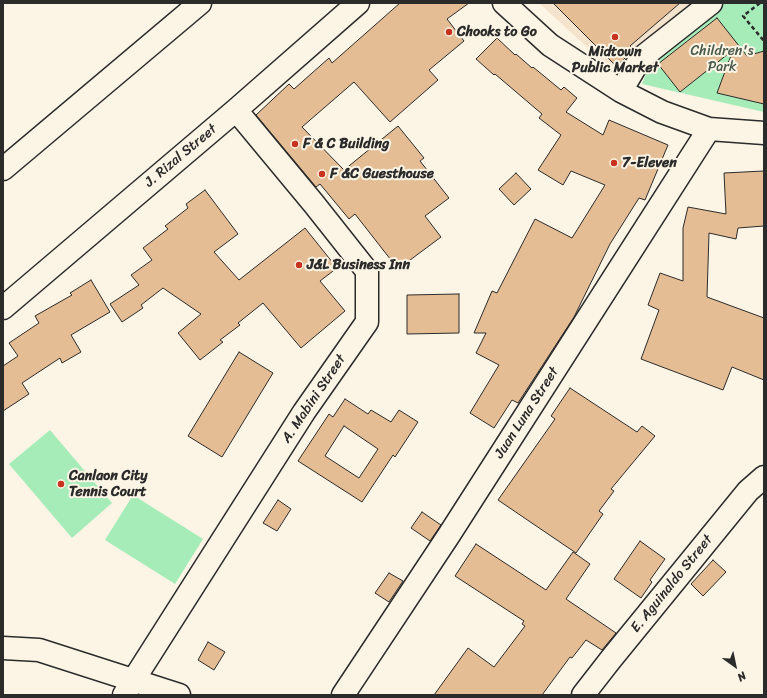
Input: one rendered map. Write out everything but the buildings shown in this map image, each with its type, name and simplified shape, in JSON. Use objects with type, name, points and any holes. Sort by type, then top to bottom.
[{"type":"street","points":[[3,169],[200,3]]},
{"type":"street","name":"J. Rizal Street","points":[[3,308],[236,110],[358,3]]},
{"type":"street","points":[[504,3],[550,45],[621,91],[662,112],[709,129],[764,133]]},
{"type":"street","points":[[621,91],[640,59],[711,3]]},
{"type":"street","name":"A. Mabini Street","points":[[129,688],[304,412],[367,322],[367,271],[236,110]]},
{"type":"street","name":"Juan Luna Street","points":[[342,695],[454,528],[709,129]]},
{"type":"street","name":"E. Aguinaldo Street","points":[[583,695],[610,659],[748,490],[764,477]]},
{"type":"street","points":[[3,648],[39,650],[129,688],[179,695]]},
{"type":"path","points":[[760,3],[743,16],[764,41]]},
{"type":"shaded area","name":"Midtown Public Market","points":[[539,3],[696,3],[613,71]]},
{"type":"green space","name":"Children's Park","points":[[724,3],[764,3],[764,112],[642,84],[651,62]]},
{"type":"green space","name":"Canlaon City Tennis Court","points":[[50,430],[112,503],[72,538],[9,464]]},
{"type":"green space","points":[[133,495],[203,539],[175,584],[105,540]]},
{"type":"place","name":"Chooks to Go","points":[[449,32]]},
{"type":"place","name":"Midtown Public Market","points":[[615,37]]},
{"type":"place","name":"F & C Building","points":[[295,144]]},
{"type":"place","name":"7-Eleven","points":[[614,163]]},
{"type":"place","name":"F &C Guesthouse","points":[[322,174]]},
{"type":"place","name":"J&L Business Inn","points":[[299,265]]},
{"type":"place","name":"Canlaon City Tennis Court","points":[[61,484]]}]
